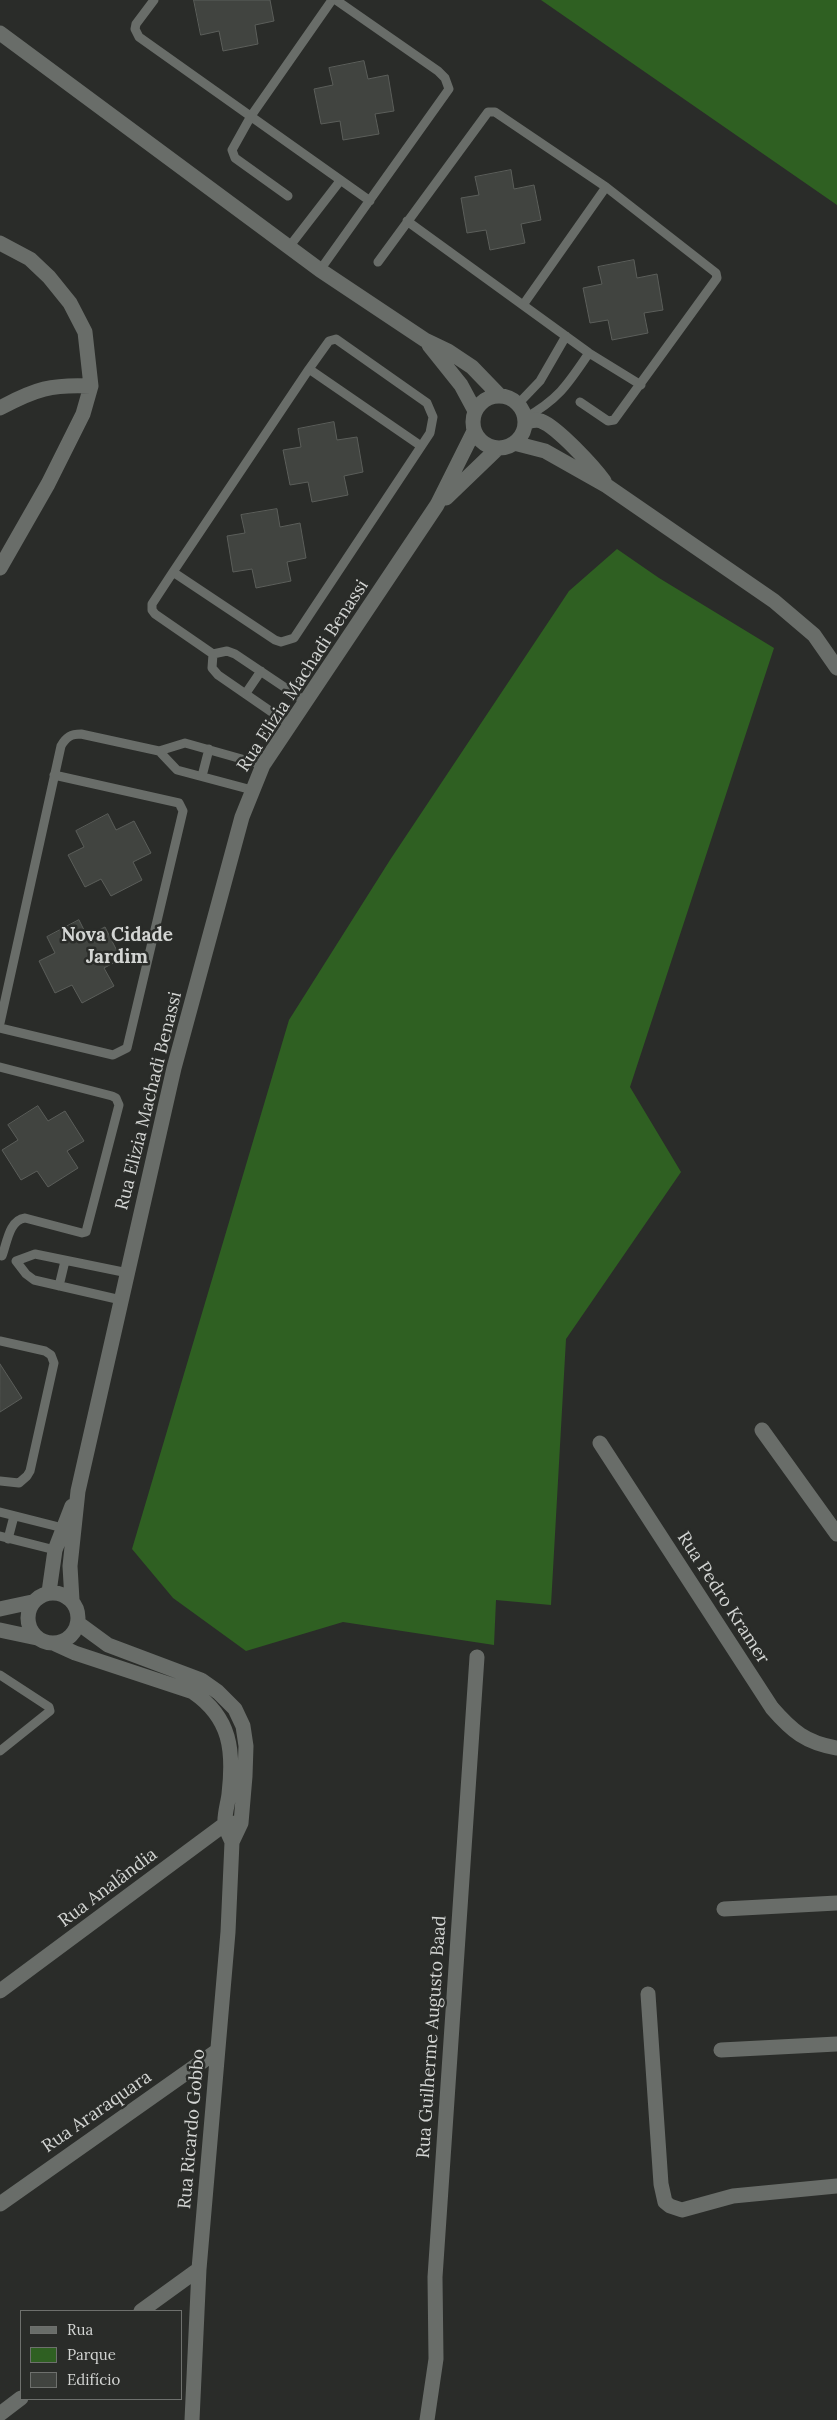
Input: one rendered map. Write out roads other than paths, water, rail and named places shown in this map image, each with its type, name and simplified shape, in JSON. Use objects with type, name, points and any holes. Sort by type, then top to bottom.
[{"type":"street","points":[[0,33],[320,270],[425,340],[448,351],[472,367],[500,396],[510,399],[523,415],[546,424],[591,464],[607,486]]},
{"type":"street","points":[[0,242],[30,259],[49,277],[70,303],[84,332],[92,386],[84,414],[48,484],[0,568]]},
{"type":"street","points":[[425,340],[461,384],[475,411]]},
{"type":"street","points":[[0,408],[42,388],[63,385],[92,386]]},
{"type":"street","points":[[500,396],[486,400],[475,411],[473,417],[474,431],[484,443],[498,448],[514,443],[545,451],[607,486],[774,601],[814,635],[837,668]]},
{"type":"street","points":[[514,443],[524,431],[523,415]]},
{"type":"street","name":"Rua Elizia Machadi Benassi","points":[[72,1600],[70,1566],[78,1491],[174,1068],[242,818],[263,765],[437,505],[474,431]]},
{"type":"street","name":"Rua Elizia Machadi Benassi","points":[[437,505],[498,448]]},
{"type":"street","points":[[762,1430],[837,1534]]},
{"type":"street","name":"Rua Pedro Kramer","points":[[600,1443],[772,1708],[790,1729],[811,1741],[837,1748]]},
{"type":"street","name":"Rua Elizia Machadi Benassi","points":[[49,1592],[55,1550],[78,1491]]},
{"type":"street","points":[[37,1638],[27,1622],[32,1602],[39,1596],[49,1592],[65,1595],[72,1600],[78,1614],[78,1622],[69,1637],[53,1643]]},
{"type":"street","points":[[0,1609],[32,1602]]},
{"type":"street","points":[[78,1622],[108,1645],[201,1680],[213,1697]]},
{"type":"street","points":[[0,1630],[53,1643],[75,1653],[213,1697]]},
{"type":"street","name":"Rua Guilherme Augusto Baad","points":[[427,2420],[436,2359],[435,2277],[477,1657]]},
{"type":"street","name":"Rua Ricardo Gobbo","points":[[192,2420],[199,2269],[228,1932],[232,1842],[241,1823],[246,1746],[243,1726],[235,1709],[213,1697]]},
{"type":"street","name":"Rua Ricardo Gobbo","points":[[213,1697],[226,1730],[230,1750],[231,1776],[225,1824],[232,1842]]},
{"type":"street","points":[[225,1824],[241,1823]]},
{"type":"street","name":"Rua Analândia","points":[[0,1992],[225,1824]]},
{"type":"street","points":[[724,1909],[837,1902]]},
{"type":"street","points":[[648,1994],[662,2195],[670,2206],[682,2210],[733,2196],[837,2186]]},
{"type":"street","points":[[721,2050],[837,2044]]},
{"type":"street","name":"Rua Araraquara","points":[[0,2204],[217,2051]]},
{"type":"street","points":[[142,2310],[199,2269]]},
{"type":"street","points":[[0,2414],[20,2399]]},
{"type":"lane","points":[[154,0],[136,24],[136,33],[370,201]]},
{"type":"lane","points":[[288,196],[231,153],[233,146],[251,116],[332,0]]},
{"type":"lane","points":[[320,270],[447,94],[449,84],[438,71],[336,0]]},
{"type":"lane","points":[[378,262],[485,114],[492,111],[606,187],[717,275],[716,281],[612,422],[580,402]]},
{"type":"lane","points":[[289,247],[340,181]]},
{"type":"lane","points":[[523,305],[606,187]]},
{"type":"lane","points":[[407,221],[589,353],[641,385]]},
{"type":"lane","points":[[523,415],[566,336]]},
{"type":"lane","points":[[173,572],[275,640],[282,642],[294,638],[433,425],[432,410],[427,403],[336,339],[331,339],[309,369],[173,572],[152,604],[153,612],[213,654],[227,651],[261,671],[305,701]]},
{"type":"lane","points":[[523,415],[547,406],[589,353]]},
{"type":"lane","points":[[309,369],[421,446]]},
{"type":"lane","points":[[213,654],[212,668],[215,672],[289,724]]},
{"type":"lane","points":[[246,693],[261,671]]},
{"type":"lane","points":[[0,1023],[60,746],[69,736],[75,734],[159,750],[180,743],[263,765]]},
{"type":"lane","points":[[202,776],[208,749]]},
{"type":"lane","points":[[159,750],[173,767],[252,790]]},
{"type":"lane","points":[[0,1028],[113,1054],[127,1048],[184,810],[179,803],[54,775]]},
{"type":"lane","points":[[0,1067],[116,1098],[119,1105],[86,1232],[82,1233],[25,1218],[19,1219],[13,1225],[1,1256],[16,1261],[29,1277],[121,1300]]},
{"type":"lane","points":[[16,1261],[35,1254],[65,1262],[128,1273]]},
{"type":"lane","points":[[59,1286],[65,1262]]},
{"type":"lane","points":[[0,1341],[45,1351],[51,1355],[54,1363],[30,1471],[18,1483],[0,1481]]},
{"type":"lane","points":[[0,1512],[63,1528]]},
{"type":"lane","points":[[14,1516],[4,1538],[55,1550]]},
{"type":"lane","points":[[0,1675],[49,1707],[50,1711],[0,1751]]},
{"type":"district","name":"Nova Cidade Jardim","points":[[117,947]]}]
